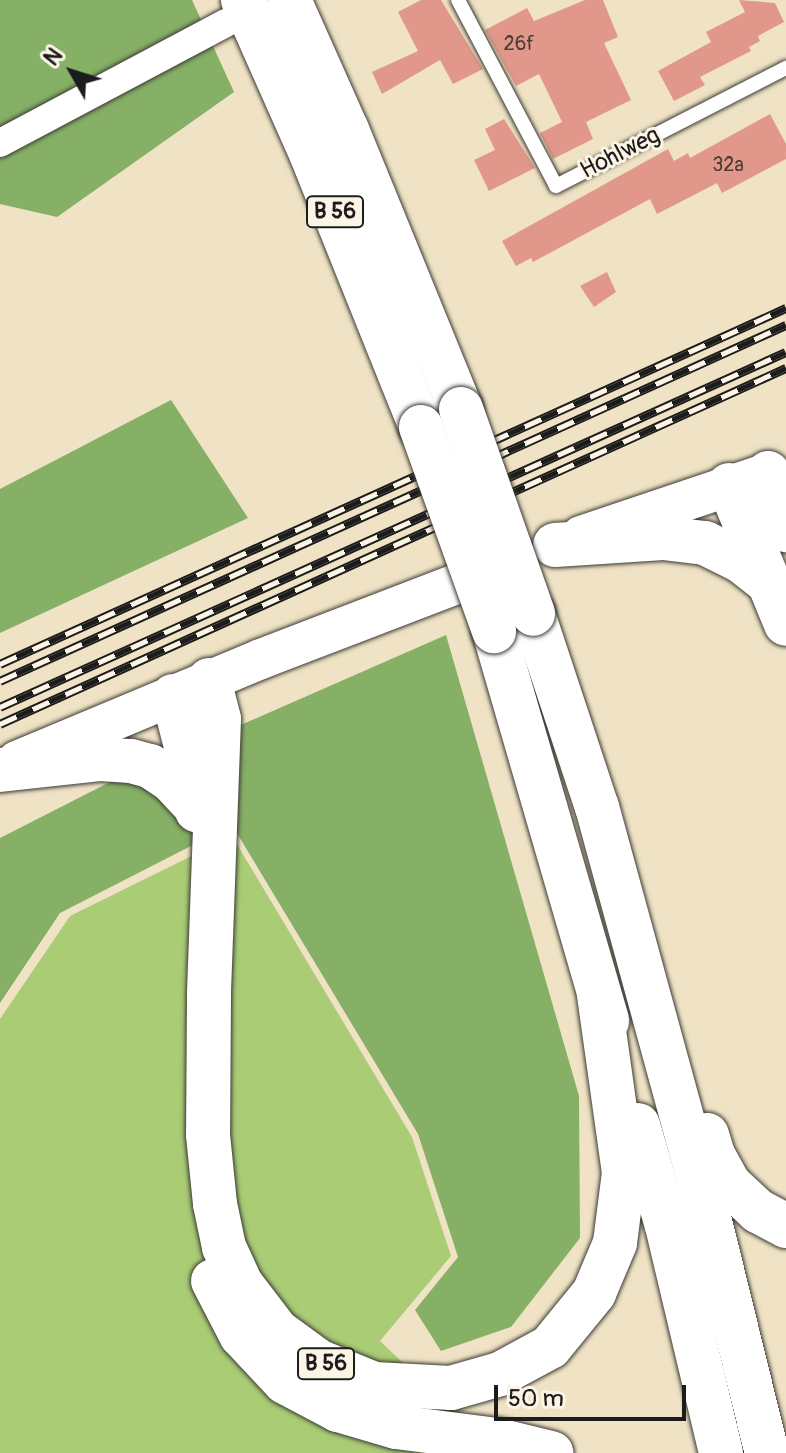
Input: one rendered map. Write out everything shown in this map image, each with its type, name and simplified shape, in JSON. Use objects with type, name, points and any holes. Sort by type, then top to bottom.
[{"type":"highway","name":"B 56","points":[[289,0],[347,130],[461,409],[597,807],[707,1209],[767,1453]]},
{"type":"highway","name":"B 56","points":[[234,12],[312,156],[421,427],[494,631],[667,1226],[721,1453]]},
{"type":"highway","points":[[761,475],[786,530]]},
{"type":"highway","points":[[761,475],[768,582],[786,624]]},
{"type":"highway","points":[[555,545],[663,538],[705,543],[741,561],[768,582]]},
{"type":"highway","name":"B 56","points":[[191,688],[219,719],[209,1012],[208,1135],[215,1204],[224,1247],[241,1284],[277,1331],[318,1361],[374,1384],[451,1388],[500,1374],[550,1347],[594,1293],[615,1243],[624,1173],[599,994]]},
{"type":"highway","points":[[191,688],[190,762],[201,864],[193,1123],[198,1227],[215,1286],[241,1335],[285,1382],[338,1410],[396,1427],[497,1440],[551,1453]]},
{"type":"highway","points":[[0,769],[101,759],[131,761],[150,766],[171,780],[197,808]]},
{"type":"highway","points":[[652,1011],[687,1063],[713,1155],[729,1184],[758,1211],[786,1226]]},
{"type":"main road","points":[[0,769],[191,688],[555,545],[761,475]]},
{"type":"street","points":[[0,143],[234,12]]},
{"type":"lane","name":"Hohlweg","points":[[458,0],[556,186],[786,68]]},
{"type":"green space","points":[[0,0],[192,0],[234,92],[57,217],[0,204]]},
{"type":"green space","points":[[171,400],[248,518],[0,633],[0,489]]},
{"type":"green space","points":[[446,635],[579,1096],[580,1238],[511,1327],[441,1351],[415,1310],[458,1257],[418,1134],[232,825],[60,913],[0,1003],[0,838],[106,784]]},
{"type":"green space","points":[[232,836],[412,1137],[451,1256],[380,1341],[497,1453],[0,1453],[0,1019],[70,916]]},
{"type":"building","points":[[421,0],[441,0],[483,69],[453,84],[440,60],[382,94],[372,72],[418,51],[398,12]]},
{"type":"building","points":[[585,0],[603,0],[618,37],[604,43],[631,100],[586,122],[593,139],[553,159],[540,133],[562,122],[539,74],[516,86],[485,30],[527,8],[534,21]]},
{"type":"building","points":[[739,0],[775,3],[784,22],[758,36],[760,41],[749,47],[751,51],[700,77],[705,85],[674,101],[658,71],[711,42],[706,32],[745,12]]},
{"type":"building","points":[[770,114],[786,144],[786,159],[722,193],[717,183],[657,214],[650,199],[533,262],[531,258],[516,266],[502,241],[668,149],[674,161],[688,153],[690,158]]},
{"type":"building","points":[[504,119],[535,168],[489,191],[474,160],[495,150],[485,129]]},
{"type":"building","points":[[607,272],[616,292],[594,307],[580,286]]},
{"type":"railway","points":[[0,664],[786,308]]},
{"type":"railway","points":[[0,681],[786,325]]},
{"type":"railway","points":[[0,707],[786,352]]},
{"type":"railway","points":[[0,724],[786,368]]}]
